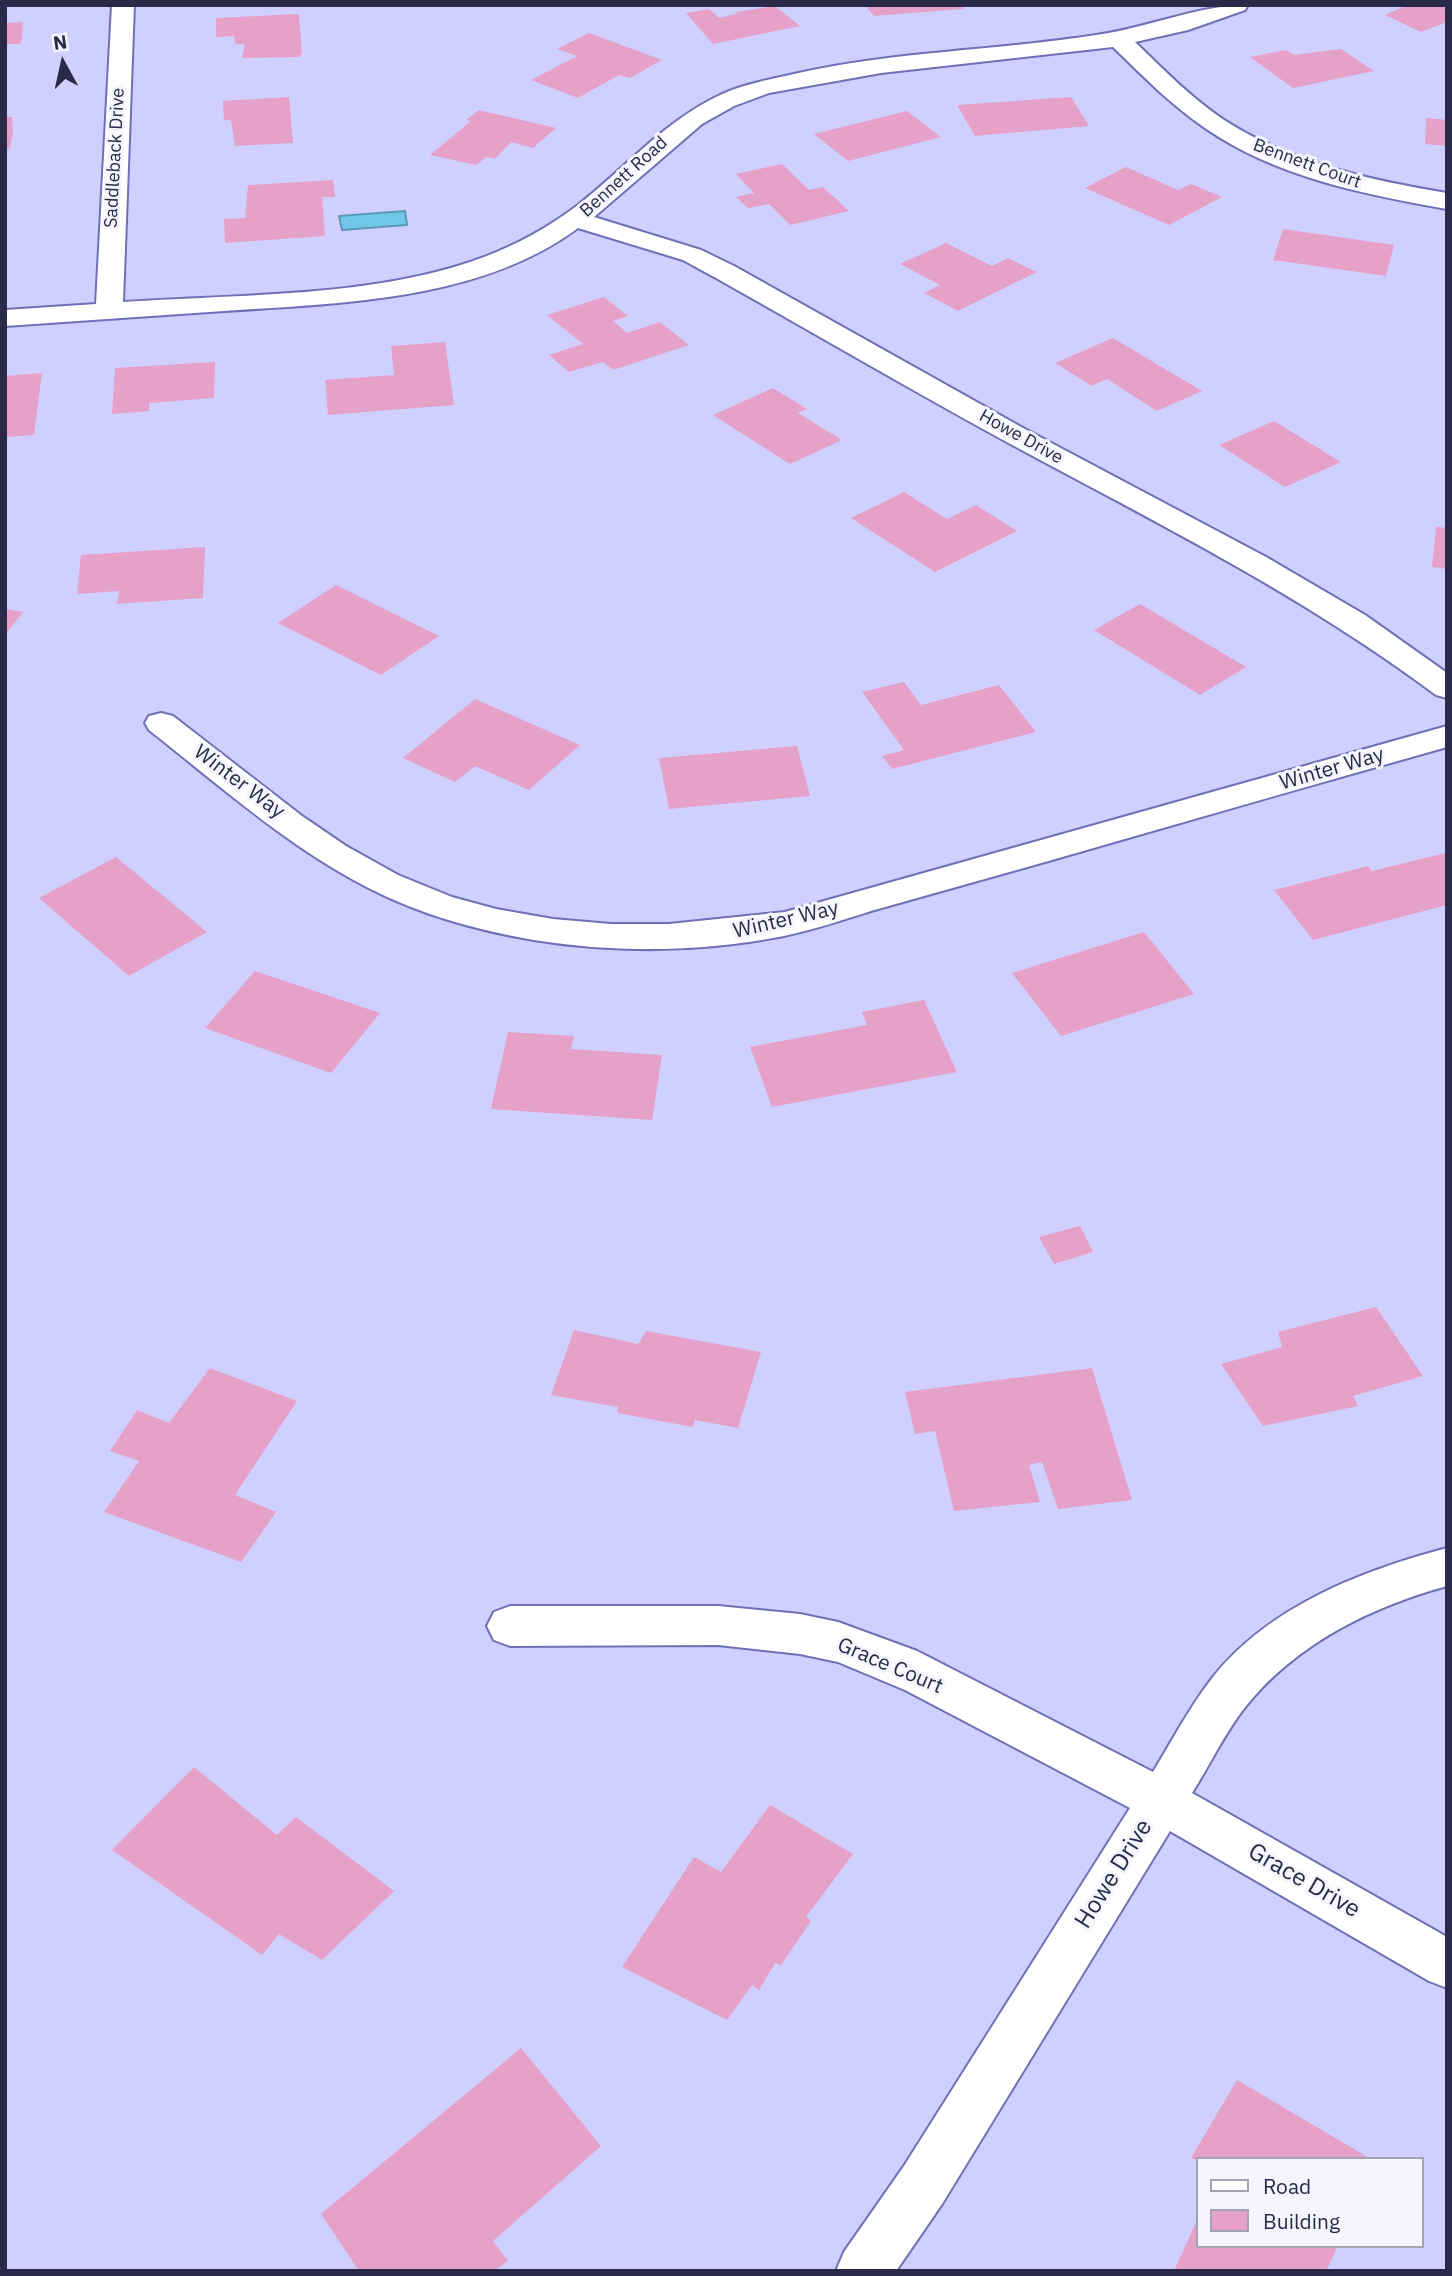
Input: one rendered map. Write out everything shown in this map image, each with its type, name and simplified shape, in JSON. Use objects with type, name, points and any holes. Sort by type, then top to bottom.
[{"type":"street","name":"Saddleback Drive","points":[[108,310],[123,5]]},
{"type":"street","name":"Bennett Road","points":[[5,318],[290,298],[428,281],[524,250],[578,219],[684,123],[716,104],[759,89],[855,69],[1118,39],[1181,24],[1237,5]]},
{"type":"street","name":"Bennett Court","points":[[1118,39],[1214,124],[1244,141],[1326,175],[1387,191],[1447,201]]},
{"type":"street","name":"Howe Drive","points":[[578,219],[692,255],[725,272],[1052,455],[1301,589],[1359,623],[1447,688]]},
{"type":"street","name":"Winter Way","points":[[161,723],[335,855],[439,906],[502,924],[658,939],[725,934],[785,924],[1447,736]]},
{"type":"street","name":"Howe Drive","points":[[863,2271],[923,2185],[1229,1692],[1273,1649],[1347,1602],[1415,1575],[1447,1567]]},
{"type":"street","name":"Grace Court","points":[[510,1626],[756,1630],[839,1642],[950,1691],[1159,1801]]},
{"type":"street","name":"Grace Drive","points":[[1159,1801],[1238,1842],[1447,1964]]},
{"type":"water","points":[[405,211],[407,225],[342,230],[339,216]]},
{"type":"building","points":[[865,5],[961,5],[964,9],[874,16]]},
{"type":"building","points":[[1407,5],[1447,5],[1447,22],[1421,32],[1385,15]]},
{"type":"building","points":[[775,6],[800,26],[713,44],[686,13],[709,9],[719,18],[736,14],[735,12]]},
{"type":"building","points":[[299,14],[302,54],[298,57],[242,58],[245,44],[235,44],[234,36],[216,37],[216,18]]},
{"type":"building","points":[[23,22],[21,44],[5,44],[5,23]]},
{"type":"building","points":[[589,33],[662,60],[630,78],[619,75],[578,98],[531,80],[577,56],[557,49]]},
{"type":"building","points":[[1341,49],[1374,71],[1293,88],[1250,57],[1286,50],[1294,55]]},
{"type":"building","points":[[289,97],[293,143],[235,146],[231,120],[224,120],[223,101]]},
{"type":"building","points":[[1071,97],[1089,126],[975,136],[957,105]]},
{"type":"building","points":[[479,110],[556,128],[533,148],[511,142],[495,159],[486,157],[476,165],[430,155],[471,121],[466,120]]},
{"type":"building","points":[[907,111],[941,137],[848,161],[814,134]]},
{"type":"building","points":[[5,117],[12,117],[13,131],[10,148],[5,149]]},
{"type":"building","points":[[1426,118],[1447,120],[1447,146],[1425,144]]},
{"type":"building","points":[[782,164],[809,190],[823,187],[849,211],[790,225],[769,204],[748,208],[736,197],[754,193],[736,174]]},
{"type":"building","points":[[1126,167],[1178,190],[1191,184],[1222,197],[1169,225],[1085,188]]},
{"type":"building","points":[[333,180],[335,197],[322,197],[325,236],[225,243],[224,219],[245,218],[248,185]]},
{"type":"building","points":[[1283,229],[1394,245],[1386,276],[1273,260]]},
{"type":"building","points":[[946,243],[992,266],[1008,258],[1037,272],[958,311],[924,293],[940,285],[900,264]]},
{"type":"building","points":[[604,297],[628,316],[613,321],[627,333],[660,322],[689,345],[613,370],[603,362],[569,372],[549,355],[583,344],[547,315]]},
{"type":"building","points":[[1113,338],[1202,391],[1157,411],[1107,379],[1092,386],[1055,363]]},
{"type":"building","points":[[445,342],[454,405],[328,415],[325,380],[394,375],[391,346]]},
{"type":"building","points":[[215,362],[214,398],[149,403],[149,411],[112,414],[115,368]]},
{"type":"building","points":[[42,373],[34,435],[5,437],[5,376]]},
{"type":"building","points":[[773,388],[807,409],[798,413],[842,440],[790,464],[713,415]]},
{"type":"building","points":[[1274,421],[1341,462],[1285,487],[1219,445]]},
{"type":"building","points":[[904,492],[947,519],[976,505],[1017,531],[935,572],[851,518]]},
{"type":"building","points":[[1436,527],[1447,528],[1447,569],[1432,567]]},
{"type":"building","points":[[205,547],[203,598],[117,604],[119,591],[77,594],[81,555]]},
{"type":"building","points":[[336,585],[439,636],[381,675],[278,623]]},
{"type":"building","points":[[1140,604],[1246,667],[1200,695],[1094,630]]},
{"type":"building","points":[[5,609],[23,612],[5,635]]},
{"type":"building","points":[[904,682],[921,705],[999,685],[1036,732],[892,769],[882,756],[904,750],[862,692]]},
{"type":"building","points":[[475,699],[580,745],[529,790],[475,766],[455,782],[403,758]]},
{"type":"building","points":[[797,746],[810,796],[669,809],[659,758]]},
{"type":"building","points":[[1445,853],[1447,905],[1313,940],[1274,890],[1368,866],[1372,871]]},
{"type":"building","points":[[116,857],[207,932],[129,976],[39,898]]},
{"type":"building","points":[[1144,932],[1194,994],[1061,1036],[1012,973]]},
{"type":"building","points":[[255,971],[380,1013],[331,1073],[205,1028]]},
{"type":"building","points":[[924,1000],[957,1072],[772,1107],[750,1047],[867,1025],[862,1012]]},
{"type":"building","points":[[508,1032],[574,1036],[571,1049],[662,1055],[652,1120],[491,1109]]},
{"type":"building","points":[[1080,1226],[1093,1252],[1054,1264],[1039,1237]]},
{"type":"building","points":[[1376,1307],[1423,1376],[1353,1396],[1358,1406],[1263,1426],[1221,1364],[1282,1347],[1278,1332]]},
{"type":"building","points":[[574,1330],[638,1344],[646,1331],[761,1352],[738,1428],[695,1420],[693,1427],[617,1413],[618,1407],[551,1395]]},
{"type":"building","points":[[210,1368],[297,1401],[235,1495],[276,1512],[241,1562],[104,1512],[139,1461],[110,1451],[137,1410],[169,1423]]},
{"type":"building","points":[[1092,1368],[1132,1500],[1058,1509],[1042,1462],[1029,1465],[1040,1502],[954,1511],[935,1431],[915,1434],[905,1392]]},
{"type":"building","points":[[194,1767],[277,1835],[296,1817],[394,1891],[322,1960],[279,1934],[262,1955],[112,1850]]},
{"type":"building","points":[[770,1805],[853,1854],[806,1917],[811,1921],[781,1965],[775,1963],[759,1990],[752,1985],[727,2020],[622,1967],[694,1857],[721,1872]]},
{"type":"building","points":[[521,2048],[601,2146],[493,2241],[508,2261],[494,2271],[359,2271],[321,2214]]},
{"type":"building","points":[[1237,2080],[1368,2157],[1196,2157],[1196,2160],[1191,2158]]},
{"type":"building","points":[[1196,2222],[1196,2248],[1337,2248],[1326,2271],[1174,2271]]}]
